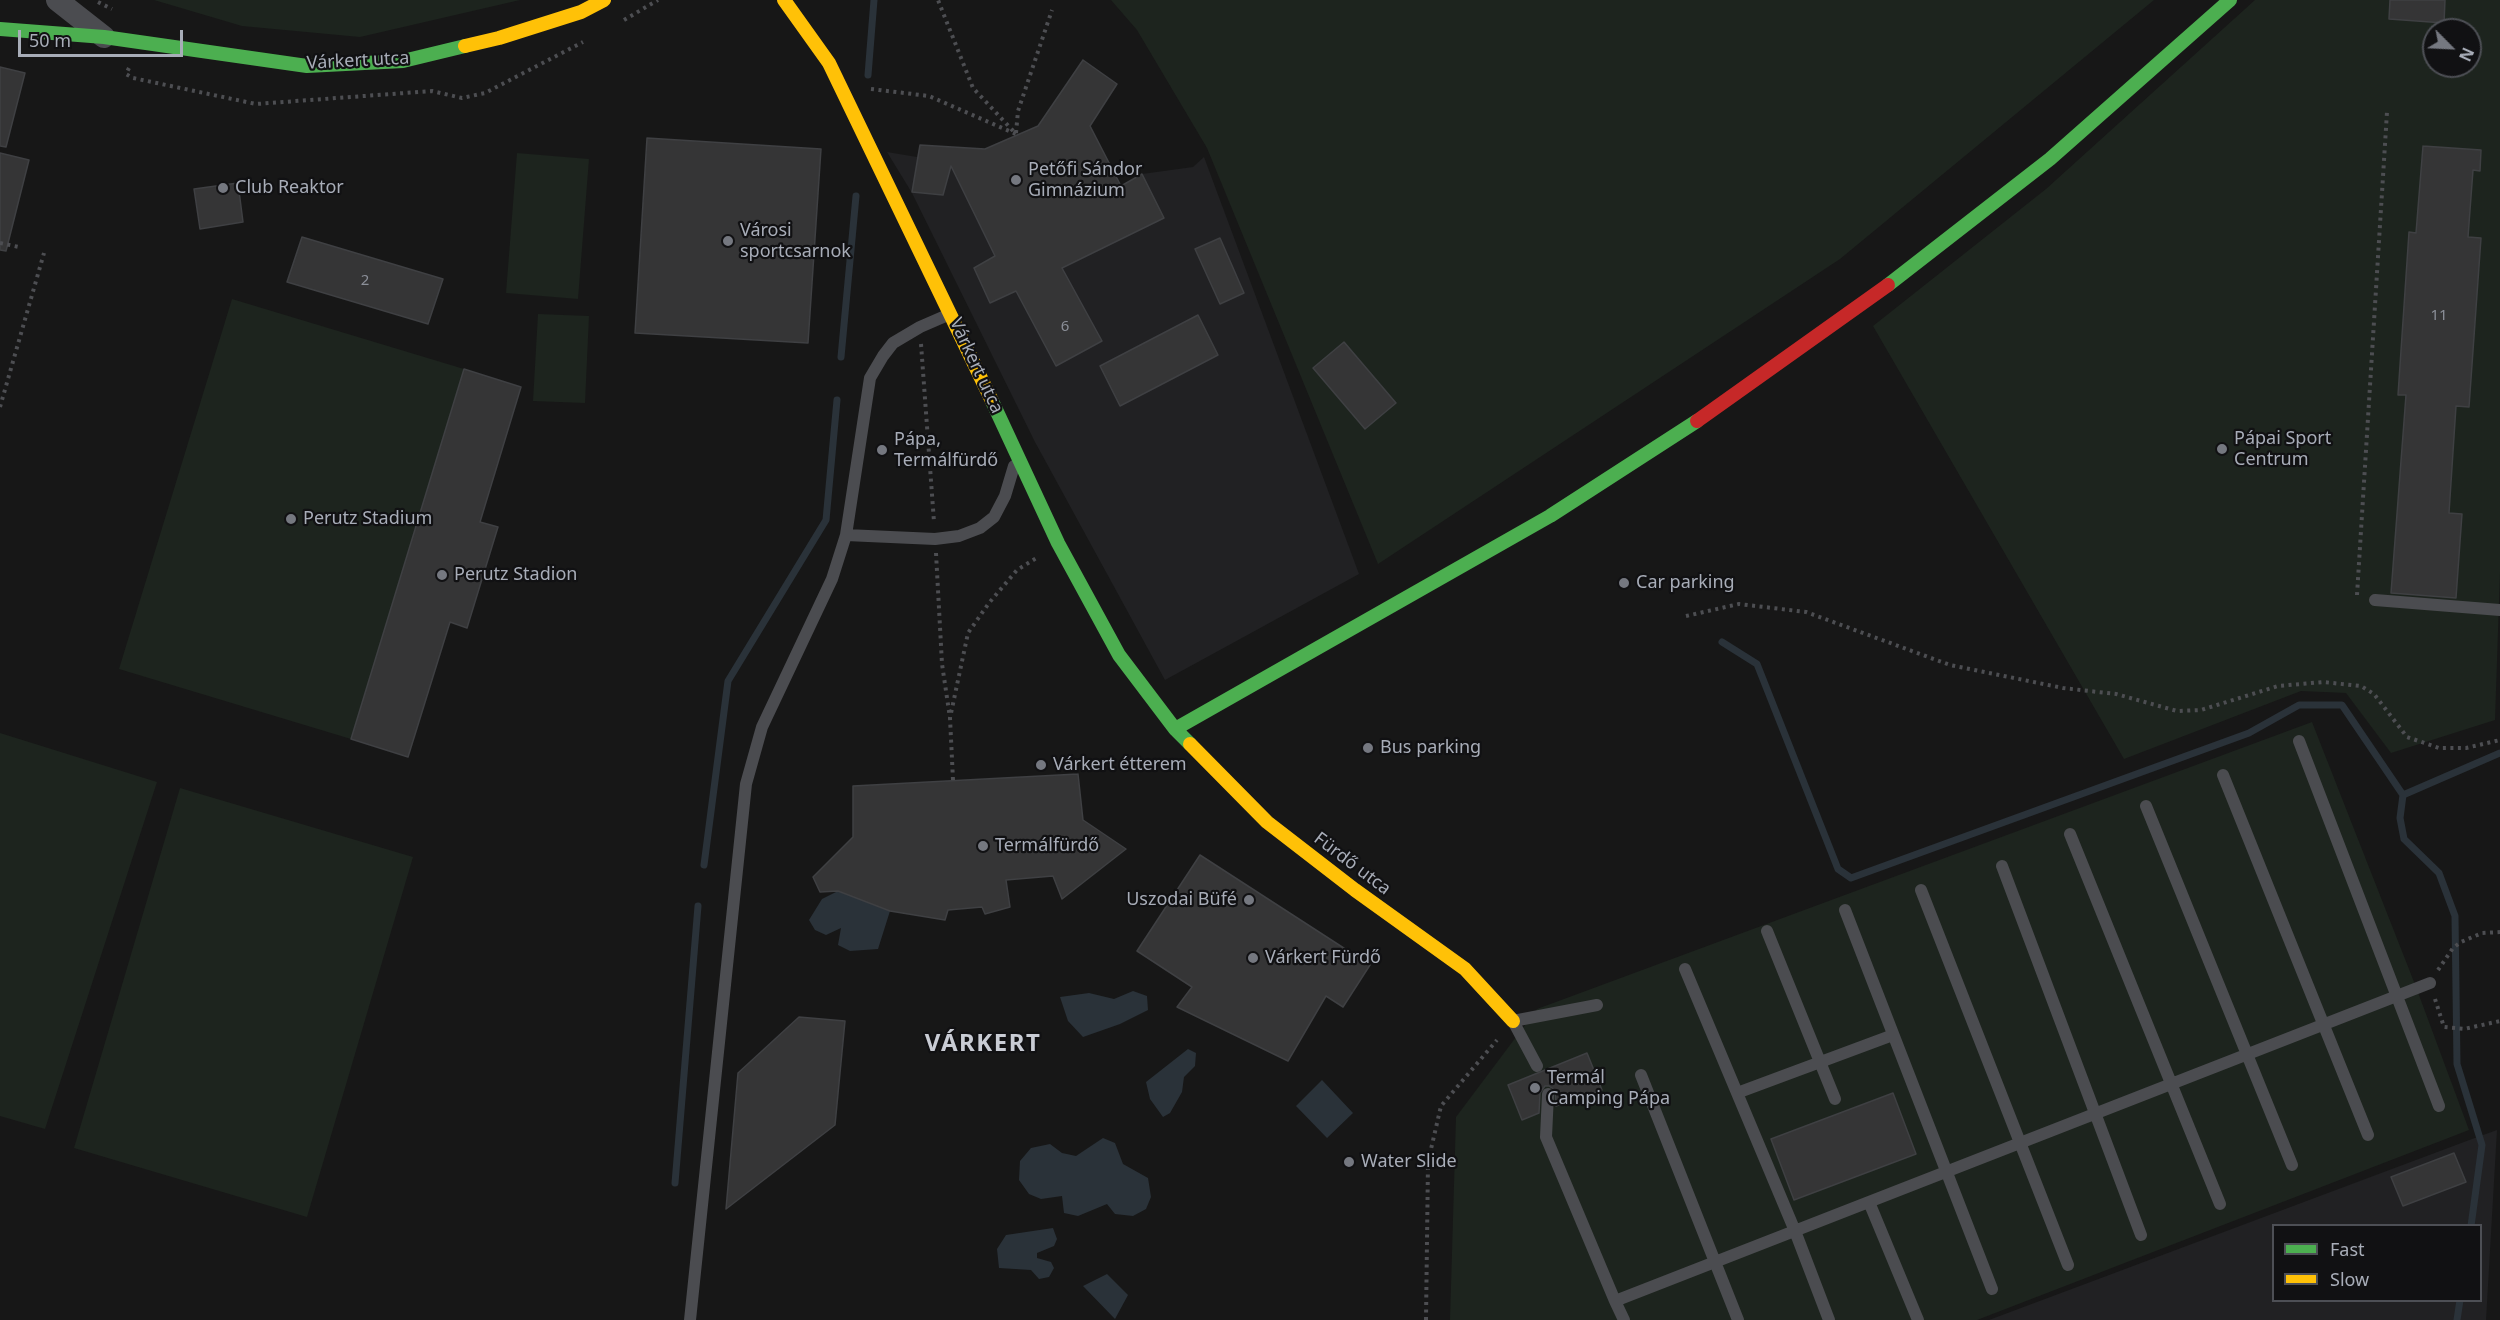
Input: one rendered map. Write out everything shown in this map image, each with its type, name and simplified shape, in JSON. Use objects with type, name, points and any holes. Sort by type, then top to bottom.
[{"type":"street","points":[[57,0],[104,37]]},
{"type":"street","name":"Várkert utca","points":[[0,29],[104,37],[307,66],[403,61],[499,38],[581,12],[604,0]]},
{"type":"street","name":"Várkert utca","points":[[783,0],[830,63],[1058,543],[1119,655],[1175,729]]},
{"type":"street","points":[[1175,729],[1550,516],[1726,403],[1877,294],[2050,159],[2230,0]]},
{"type":"street","name":"Fürdő utca","points":[[1175,729],[1266,822],[1355,890],[1465,969],[1513,1021]]},
{"type":"lane","points":[[690,1320],[746,784],[762,727],[832,579],[846,535],[870,378],[893,343],[920,327],[951,314]]},
{"type":"lane","points":[[846,535],[935,539],[959,536],[980,528],[994,517],[1018,456]]},
{"type":"lane","points":[[2375,600],[2500,610]]},
{"type":"lane","points":[[2299,741],[2439,1106]]},
{"type":"lane","points":[[2223,775],[2368,1135]]},
{"type":"lane","points":[[2146,806],[2292,1165]]},
{"type":"lane","points":[[2070,834],[2173,1083],[2220,1204]]},
{"type":"lane","points":[[2002,866],[2141,1235]]},
{"type":"lane","points":[[1921,890],[2068,1265]]},
{"type":"lane","points":[[1845,910],[1992,1289]]},
{"type":"lane","points":[[1767,931],[1835,1099]]},
{"type":"lane","points":[[1685,969],[1795,1231],[1829,1320]]},
{"type":"lane","points":[[1615,1301],[2430,983]]},
{"type":"lane","points":[[1537,1066],[1513,1021],[1597,1005]]},
{"type":"lane","points":[[1737,1093],[1893,1035]]},
{"type":"lane","points":[[1641,1075],[1738,1320]]},
{"type":"lane","points":[[1548,1094],[1546,1137],[1624,1320]]},
{"type":"lane","points":[[1869,1202],[1918,1320]]},
{"type":"path","points":[[938,0],[973,88],[1016,134]]},
{"type":"path","points":[[1016,134],[1018,111],[1052,10]]},
{"type":"path","points":[[840,86],[929,96],[1016,134]]},
{"type":"path","points":[[2375,600],[2357,599],[2387,112]]},
{"type":"path","points":[[0,243],[19,247]]},
{"type":"path","points":[[0,407],[44,253]]},
{"type":"path","points":[[953,780],[950,718],[968,633],[989,603],[1017,570],[1058,543]]},
{"type":"path","points":[[1686,616],[1739,604],[1806,612],[1950,665],[2063,688],[2116,694],[2177,711],[2201,710],[2278,686],[2323,682],[2361,686],[2374,694],[2407,737],[2439,748],[2466,747],[2500,740]]},
{"type":"path","points":[[2453,948],[2482,933],[2500,932]]},
{"type":"path","points":[[1426,1320],[1428,1162],[1441,1106],[1513,1021]]},
{"type":"path","points":[[2452,1029],[2464,1029],[2500,1021]]},
{"type":"shaded area","points":[[154,0],[520,0],[360,37],[242,26]]},
{"type":"shaded area","points":[[1111,0],[2154,0],[1840,259],[1378,564],[1207,148],[1137,30]]},
{"type":"shaded area","name":"Pápai Sport Centrum","points":[[2255,0],[2500,0],[2500,572],[2495,720],[2391,753],[2346,693],[2301,691],[2124,759],[1873,326],[2046,189]]},
{"type":"shaded area","points":[[1083,60],[1117,84],[1102,107],[1086,116],[1121,186],[1142,174],[1193,167],[1204,157],[1359,574],[1165,680],[1035,442],[912,193],[887,152],[917,157],[920,145],[985,149],[1038,126]]},
{"type":"shaded area","points":[[517,153],[589,159],[578,299],[506,293]]},
{"type":"shaded area","name":"Perutz Stadium","points":[[232,299],[464,369],[351,739],[119,669]]},
{"type":"shaded area","points":[[538,314],[589,316],[585,403],[533,401]]},
{"type":"shaded area","points":[[2312,722],[2416,987],[2469,1130],[1977,1320],[1450,1320],[1456,1117],[1537,1009]]},
{"type":"shaded area","points":[[0,733],[157,782],[45,1129],[0,1116]]},
{"type":"shaded area","points":[[180,788],[413,857],[307,1217],[74,1148]]},
{"type":"shaded area","points":[[838,891],[890,911],[878,949],[850,951],[838,945],[841,928],[826,935],[815,930],[809,920],[822,899]]},
{"type":"shaded area","points":[[1133,991],[1147,996],[1148,1010],[1120,1024],[1083,1037],[1068,1021],[1060,997],[1089,993],[1114,999]]},
{"type":"shaded area","points":[[1188,1049],[1196,1053],[1195,1066],[1184,1077],[1182,1092],[1170,1113],[1163,1117],[1150,1099],[1146,1082]]},
{"type":"shaded area","points":[[1322,1080],[1353,1113],[1327,1138],[1296,1106]]},
{"type":"shaded area","points":[[2497,1130],[2486,1320],[1989,1320]]},
{"type":"shaded area","points":[[1103,1138],[1115,1143],[1123,1164],[1148,1178],[1151,1197],[1146,1209],[1133,1216],[1115,1214],[1107,1204],[1078,1216],[1064,1213],[1062,1196],[1041,1199],[1029,1194],[1019,1180],[1020,1161],[1031,1148],[1050,1144],[1062,1153],[1076,1156]]},
{"type":"shaded area","points":[[1053,1228],[1057,1239],[1054,1246],[1037,1253],[1037,1258],[1051,1262],[1054,1268],[1049,1277],[1039,1279],[1031,1270],[999,1268],[997,1249],[1006,1235]]},
{"type":"shaded area","points":[[1107,1274],[1128,1295],[1115,1319],[1083,1286]]},
{"type":"building","points":[[2390,0],[2445,0],[2444,18],[2422,18],[2422,21],[2389,19]]},
{"type":"building","name":"Petőfi Sándor Gimnázium","points":[[1083,60],[1117,84],[1090,126],[1121,186],[1142,174],[1164,218],[1062,268],[1102,341],[1056,366],[1016,291],[990,303],[974,268],[995,256],[951,166],[943,195],[912,192],[920,145],[985,149],[1038,126]]},
{"type":"building","points":[[0,67],[25,73],[6,147],[0,146]]},
{"type":"building","name":"Városi sportcsarnok","points":[[647,138],[821,149],[808,343],[635,333]]},
{"type":"building","points":[[2423,146],[2481,150],[2480,171],[2473,170],[2468,237],[2481,238],[2469,407],[2456,406],[2449,513],[2462,514],[2456,598],[2391,593],[2406,395],[2398,395],[2409,232],[2416,233]]},
{"type":"building","points":[[0,153],[29,160],[6,251],[0,250]]},
{"type":"building","points":[[238,183],[243,222],[200,229],[194,189]]},
{"type":"building","points":[[302,237],[443,279],[428,324],[287,282]]},
{"type":"building","points":[[1220,238],[1244,293],[1220,304],[1195,249]]},
{"type":"building","points":[[1198,315],[1218,355],[1120,406],[1100,366]]},
{"type":"building","points":[[1344,342],[1396,403],[1365,429],[1313,368]]},
{"type":"building","name":"Perutz Stadion","points":[[464,369],[521,387],[480,522],[498,527],[467,628],[450,622],[408,757],[351,739]]},
{"type":"building","name":"Termálfürdő","points":[[1078,774],[1083,820],[1126,849],[1062,899],[1053,876],[1006,880],[1010,907],[985,914],[982,907],[948,910],[945,920],[890,911],[838,891],[820,892],[813,877],[853,837],[853,786]]},
{"type":"building","name":"Várkert Fürdő","points":[[1200,855],[1370,965],[1343,1007],[1326,996],[1288,1061],[1177,1007],[1192,987],[1137,951]]},
{"type":"building","points":[[799,1017],[845,1021],[835,1125],[726,1209],[738,1073]]},
{"type":"building","name":"Termál Camping Pápa","points":[[1587,1053],[1602,1090],[1556,1106],[1555,1090],[1545,1086],[1540,1093],[1539,1113],[1522,1120],[1508,1085]]},
{"type":"building","points":[[1893,1093],[1916,1154],[1794,1200],[1771,1139]]},
{"type":"building","points":[[2454,1153],[2466,1182],[2403,1206],[2391,1177]]},
{"type":"waterway","points":[[868,75],[874,0]]},
{"type":"waterway","points":[[841,357],[856,196]]},
{"type":"waterway","points":[[704,865],[728,681],[826,520],[837,400]]},
{"type":"waterway","points":[[1722,642],[1757,664],[1838,869],[1851,878],[2249,733],[2299,705],[2342,705],[2403,795],[2500,753]]},
{"type":"waterway","points":[[2403,795],[2400,818],[2404,839],[2439,873],[2455,916],[2457,1064],[2482,1145],[2471,1224]]},
{"type":"waterway","points":[[675,1183],[698,906]]},
{"type":"waterway","points":[[2457,1320],[2460,1302]]},
{"type":"traffic: fast","points":[[1888,285],[2050,159],[2230,0]]},
{"type":"traffic: fast","points":[[0,29],[104,37],[307,66],[403,61],[465,46]]},
{"type":"traffic: fast","points":[[992,401],[1058,543],[1119,655],[1175,729],[1190,744]]},
{"type":"traffic: fast","points":[[1175,729],[1550,516],[1697,421]]},
{"type":"traffic: slow","points":[[465,46],[499,38],[581,12],[604,0]]},
{"type":"traffic: slow","points":[[784,0],[829,63],[992,401]]},
{"type":"traffic: slow","points":[[1190,744],[1267,822],[1355,890],[1465,969],[1513,1021]]},
{"type":"traffic: jam","points":[[1697,421],[1888,285]]},
{"type":"place","name":"Petőfi Sándor Gimnázium","points":[[1016,180]]},
{"type":"place","name":"Club Reaktor","points":[[223,188]]},
{"type":"place","name":"Városi sportcsarnok","points":[[728,241]]},
{"type":"place","name":"Pápai Sport Centrum","points":[[2222,449]]},
{"type":"place","name":"Pápa, Termálfürdő","points":[[882,450]]},
{"type":"place","name":"Perutz Stadium","points":[[291,519]]},
{"type":"place","name":"Perutz Stadion","points":[[442,575]]},
{"type":"place","name":"Car parking","points":[[1624,583]]},
{"type":"place","name":"Bus parking","points":[[1368,748]]},
{"type":"place","name":"Várkert étterem","points":[[1041,765]]},
{"type":"place","name":"Termálfürdő","points":[[983,846]]},
{"type":"place","name":"Uszodai Büfé","points":[[1249,900]]},
{"type":"place","name":"Várkert Fürdő","points":[[1253,958]]},
{"type":"place","name":"Termál Camping Pápa","points":[[1535,1088]]},
{"type":"place","name":"Water Slide","points":[[1349,1162]]},
{"type":"district","name":"VÁRKERT","points":[[983,1044]]}]
